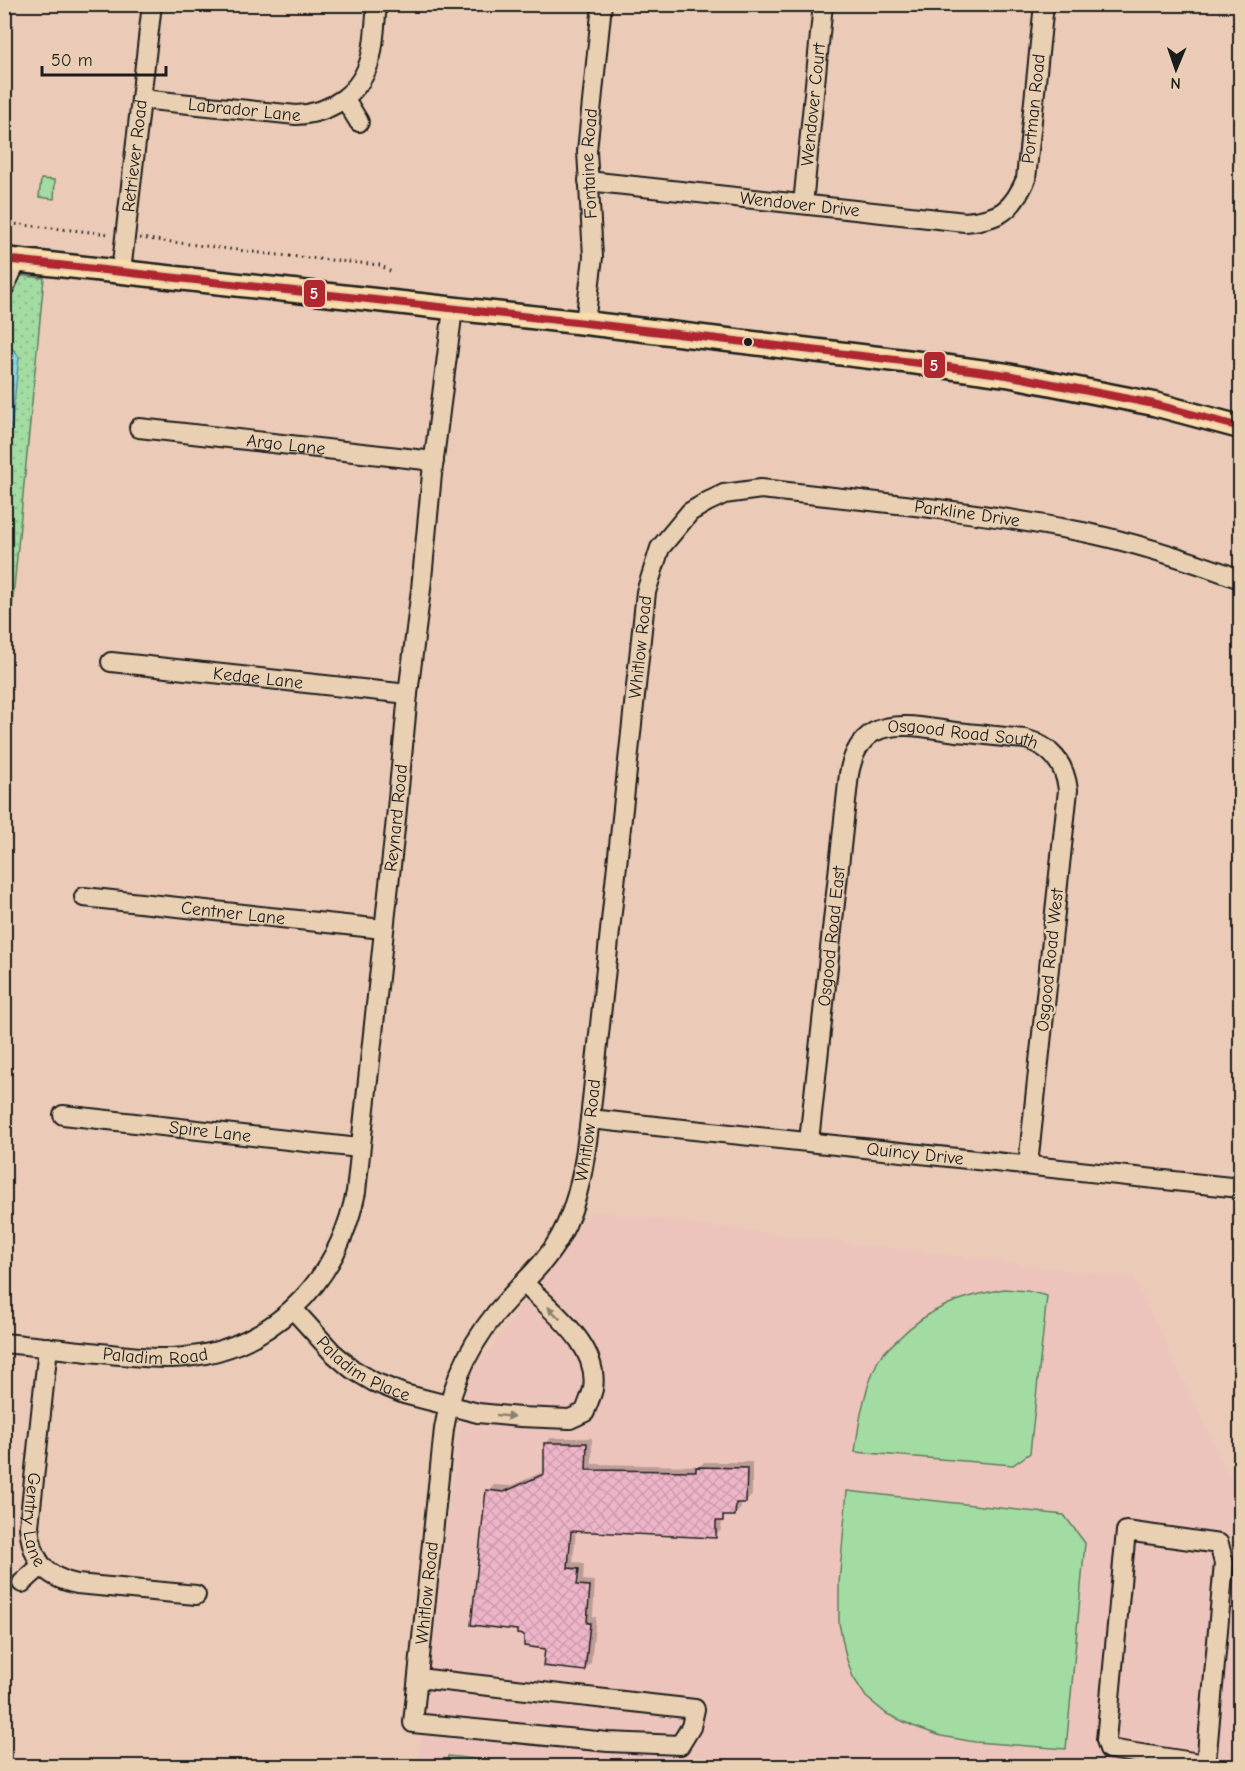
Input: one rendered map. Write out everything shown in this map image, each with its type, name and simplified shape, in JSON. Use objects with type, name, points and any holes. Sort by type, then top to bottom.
[{"type":"main road","points":[[11,260],[585,323],[912,362],[1007,375],[1154,404],[1240,428]]},
{"type":"street","name":"Retriever Road","points":[[121,272],[152,4]]},
{"type":"street","points":[[359,122],[345,99],[358,84],[368,65],[377,4]]},
{"type":"street","name":"Fontaine Road","points":[[585,323],[593,258],[587,151],[602,4]]},
{"type":"street","name":"Wendover Court","points":[[803,204],[823,4]]},
{"type":"street","name":"Portman Road","points":[[1007,209],[1019,195],[1026,179],[1044,4]]},
{"type":"street","name":"Labrador Lane","points":[[141,99],[296,116],[326,110],[345,99]]},
{"type":"street","name":"Wendover Drive","points":[[588,181],[965,222],[988,220],[1007,209]]},
{"type":"street","points":[[4,288],[11,260]]},
{"type":"street","name":"Reynard Road","points":[[293,1309],[319,1279],[339,1246],[351,1216],[356,1192],[408,694],[453,309]]},
{"type":"street","name":"Argo Lane","points":[[139,428],[434,461]]},
{"type":"street","name":"Parkline Drive","points":[[690,512],[724,494],[761,489],[991,515],[1085,532],[1136,545],[1192,561],[1240,579]]},
{"type":"street","name":"Whitlow Road","points":[[418,1678],[695,1709],[691,1727],[680,1745],[608,1742],[413,1724],[444,1429],[448,1404],[465,1360],[496,1313],[549,1256],[568,1221],[581,1181],[590,1119],[646,592],[660,548],[690,512]]},
{"type":"street","name":"Kedge Lane","points":[[111,662],[408,694]]},
{"type":"street","name":"Osgood Road South","points":[[867,738],[885,729],[918,728],[1025,739],[1042,745],[1056,757]]},
{"type":"street","name":"Osgood Road East","points":[[809,1141],[849,774],[854,754],[867,738]]},
{"type":"street","name":"Osgood Road West","points":[[1028,1165],[1068,801],[1066,778],[1056,757]]},
{"type":"street","name":"Centner Lane","points":[[84,897],[383,929]]},
{"type":"street","name":"Spire Lane","points":[[63,1115],[359,1148]]},
{"type":"street","name":"Quincy Drive","points":[[590,1119],[1240,1188]]},
{"type":"street","name":"Paladim Place","points":[[293,1309],[352,1369],[386,1388],[478,1413],[570,1419],[585,1412],[593,1389],[592,1367],[583,1344],[524,1283]]},
{"type":"street","name":"Paladim Road","points":[[4,1343],[149,1358],[174,1358],[226,1348],[267,1329],[293,1309]]},
{"type":"street","name":"Gentry Lane","points":[[48,1347],[28,1526],[34,1554],[41,1566],[64,1581],[78,1584],[196,1595]]},
{"type":"street","points":[[1125,1531],[1219,1544],[1224,1563],[1205,1765],[1109,1749],[1106,1740],[1125,1531]]},
{"type":"street","points":[[22,1583],[41,1566]]},
{"type":"path","points":[[4,224],[117,235]]},
{"type":"path","points":[[142,238],[380,265],[393,273]]},
{"type":"shaded area","points":[[591,1211],[1134,1278],[1240,1495],[1240,1675],[1231,1766],[417,1766],[445,1534],[467,1380]]},
{"type":"green space","points":[[41,179],[55,180],[54,199],[39,197]]},
{"type":"green space","points":[[5,274],[44,278],[5,680]]},
{"type":"green space","points":[[1004,1289],[1047,1296],[1030,1453],[1013,1465],[855,1452],[865,1395],[872,1374],[884,1353],[910,1328],[934,1311],[960,1300]]},
{"type":"green space","points":[[847,1491],[1064,1515],[1085,1543],[1066,1749],[975,1742],[941,1736],[887,1714],[866,1697],[853,1677],[839,1623],[839,1584]]},
{"type":"green space","points":[[448,1756],[538,1766],[447,1766]]},
{"type":"water","points":[[11,348],[19,357],[5,484],[4,392],[5,373]]},
{"type":"building","points":[[544,1443],[587,1443],[586,1470],[696,1471],[696,1467],[747,1468],[746,1503],[736,1503],[735,1516],[723,1516],[723,1521],[716,1521],[716,1538],[571,1531],[568,1568],[579,1569],[577,1585],[590,1586],[587,1623],[590,1623],[585,1671],[543,1666],[545,1649],[524,1646],[524,1635],[517,1634],[517,1630],[471,1625],[486,1490],[504,1492],[544,1474]]},
{"type":"transit line","name":"5","points":[[4,259],[585,323],[912,362],[1007,375],[1154,404],[1240,427]]}]
